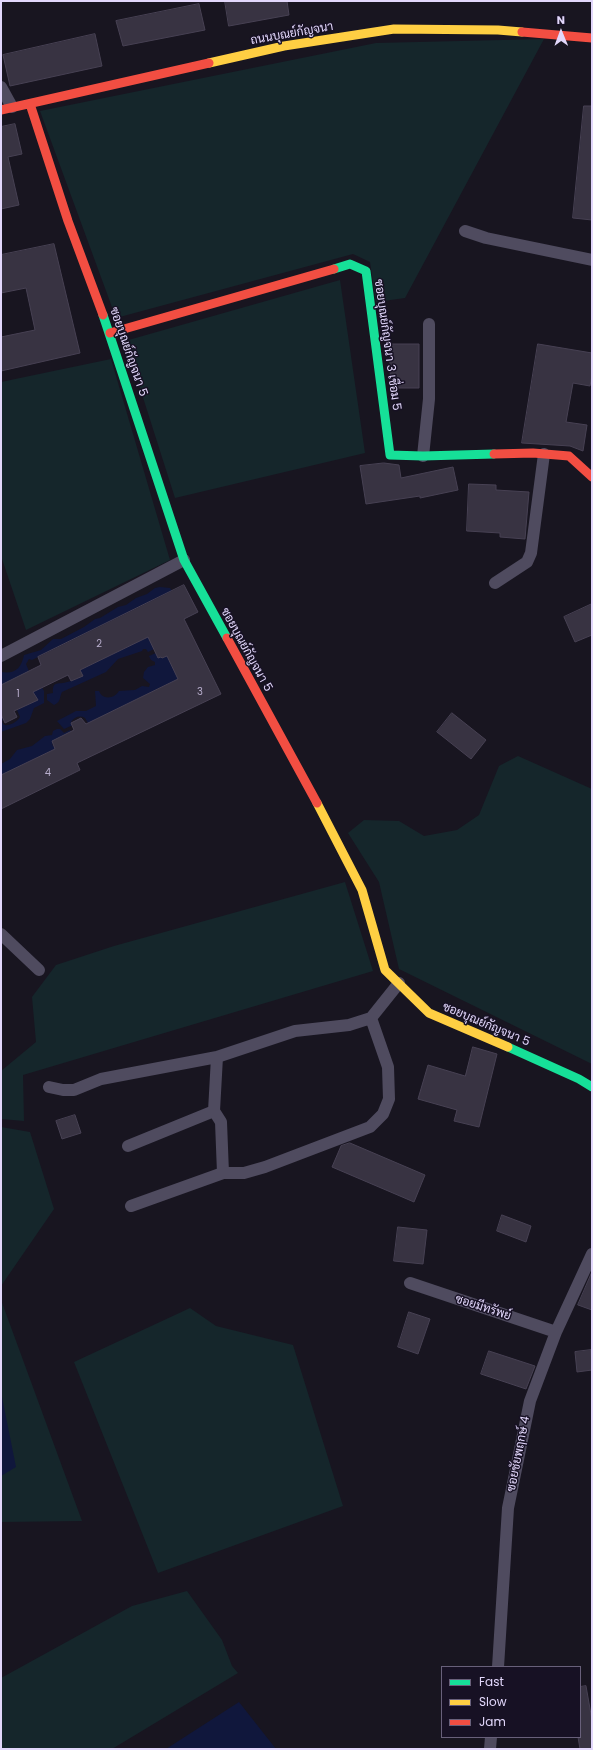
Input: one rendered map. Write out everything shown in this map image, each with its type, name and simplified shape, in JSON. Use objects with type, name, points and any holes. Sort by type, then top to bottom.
[{"type":"street","name":"ถนนบุณย์กัญจนา","points":[[6,109],[284,46],[394,29],[498,30],[592,38]]},
{"type":"street","points":[[1,87],[6,109]]},
{"type":"street","name":"ซอยบุณย์กัญจนา 5","points":[[30,104],[68,221],[110,333],[184,560],[331,828],[362,890],[385,970],[429,1013],[579,1079],[592,1087]]},
{"type":"street","points":[[465,231],[486,238],[592,260]]},
{"type":"street","name":"ซอยบุณย์กัญจนา 3 เชื่อม 5","points":[[110,333],[350,264],[366,271],[390,455],[423,456],[533,453],[569,456],[592,477]]},
{"type":"street","points":[[423,456],[429,399],[429,324]]},
{"type":"street","points":[[495,583],[527,562],[531,553],[544,454]]},
{"type":"street","points":[[1,656],[184,560]]},
{"type":"street","points":[[1,934],[39,970]]},
{"type":"street","points":[[49,1087],[63,1090],[74,1090],[101,1078],[217,1057],[295,1031],[348,1025],[371,1018],[399,983]]},
{"type":"street","points":[[131,1206],[223,1173],[244,1173],[370,1127],[383,1114],[389,1098],[388,1067],[371,1018]]},
{"type":"street","points":[[217,1057],[214,1111],[221,1122],[223,1173]]},
{"type":"street","points":[[128,1146],[214,1111]]},
{"type":"street","name":"ซอยชัยพฤกษ์ 4","points":[[498,1666],[508,1508],[530,1401],[556,1332],[592,1254]]},
{"type":"street","name":"ซอยมีทรัพย์","points":[[410,1283],[556,1332]]},
{"type":"street","points":[[490,1749],[491,1738]]},
{"type":"shaded area","points":[[544,39],[405,298],[376,302],[370,262],[353,254],[116,318],[40,111],[376,43]]},
{"type":"shaded area","points":[[340,280],[365,453],[175,498],[125,341]]},
{"type":"shaded area","points":[[111,359],[170,560],[26,630],[1,556],[1,382]]},
{"type":"shaded area","points":[[518,756],[592,789],[592,1064],[399,969],[379,882],[348,833],[364,820],[399,821],[424,836],[457,830],[479,815],[499,766]]},
{"type":"shaded area","points":[[345,882],[373,971],[23,1075],[24,1121],[1,1119],[1,1071],[36,1042],[32,997],[56,965],[114,946]]},
{"type":"shaded area","points":[[1,1127],[30,1132],[54,1209],[1,1286]]},
{"type":"shaded area","points":[[1,1300],[82,1521],[1,1522]]},
{"type":"shaded area","points":[[190,1308],[216,1326],[293,1345],[343,1506],[158,1573],[74,1362]]},
{"type":"shaded area","points":[[187,1591],[222,1640],[232,1666],[238,1673],[112,1749],[1,1749],[1,1678],[132,1606]]},
{"type":"water","points":[[155,588],[170,588],[172,591],[32,660],[29,659],[26,664],[31,676],[24,674],[1,685],[1,672],[17,670],[24,655],[41,650],[53,639],[61,639],[84,627],[95,619],[100,618],[118,607],[126,605]]},
{"type":"water","points":[[160,631],[154,649],[148,652],[146,649],[143,649],[142,651],[118,659],[106,672],[62,692],[59,701],[54,705],[47,700],[47,694],[53,693],[55,685],[79,678],[82,676],[80,670]]},
{"type":"water","points":[[156,653],[158,658],[167,656],[184,690],[166,685],[121,707],[126,719],[88,723],[85,718],[79,717],[72,720],[71,722],[73,725],[64,729],[57,721],[76,711],[86,711],[96,706],[95,691],[99,691],[103,696],[112,697],[119,691],[135,690],[142,686],[149,687],[150,684],[143,678],[144,672],[148,667],[155,665],[155,662],[151,660],[149,656]]},
{"type":"water","points":[[40,684],[44,691],[44,703],[34,708],[30,719],[26,723],[1,732],[1,718],[3,718],[2,722],[4,725],[11,724],[17,720],[20,717],[17,710],[37,700],[31,688]]},
{"type":"water","points":[[60,729],[64,733],[70,730],[80,750],[54,743],[52,744],[55,749],[20,766],[25,778],[1,775],[1,764],[10,759],[17,750],[32,746],[45,736],[52,735],[53,731]]},
{"type":"water","points":[[1,1392],[16,1467],[1,1476]]},
{"type":"water","points":[[239,1702],[276,1749],[166,1749]]},
{"type":"building","points":[[225,1],[287,1],[289,15],[229,26]]},
{"type":"building","points":[[199,4],[205,30],[123,46],[116,21]]},
{"type":"building","points":[[95,34],[102,66],[10,86],[3,55]]},
{"type":"building","points":[[584,106],[592,106],[592,220],[573,218]]},
{"type":"building","points":[[15,124],[22,154],[8,157],[19,205],[1,209],[1,127]]},
{"type":"building","points":[[54,244],[80,353],[1,371],[1,337],[35,330],[26,288],[1,293],[1,255]]},
{"type":"building","points":[[390,344],[419,344],[419,388],[391,388]]},
{"type":"building","points":[[538,344],[592,353],[592,375],[590,386],[573,383],[566,422],[587,425],[583,451],[570,446],[522,443]]},
{"type":"building","points":[[384,463],[399,465],[401,478],[453,467],[458,490],[420,498],[420,496],[366,504],[360,466]]},
{"type":"building","points":[[469,484],[496,485],[496,490],[529,492],[525,539],[500,537],[500,533],[467,531]]},
{"type":"building","points":[[184,585],[198,612],[184,619],[221,694],[77,763],[80,770],[1,809],[1,775],[55,749],[52,741],[74,730],[71,723],[81,718],[86,724],[178,679],[167,656],[158,658],[148,637],[80,670],[83,676],[71,681],[68,675],[33,692],[38,700],[14,711],[17,717],[5,723],[1,714],[1,685],[41,665],[38,657]]},
{"type":"building","points":[[592,604],[592,635],[575,642],[564,617]]},
{"type":"building","points":[[452,713],[486,740],[471,759],[437,732]]},
{"type":"building","points":[[473,1047],[497,1054],[479,1127],[454,1121],[457,1110],[418,1099],[428,1065],[465,1076]]},
{"type":"building","points":[[75,1115],[81,1133],[62,1139],[56,1121]]},
{"type":"building","points":[[350,1143],[425,1175],[414,1202],[332,1167],[341,1146]]},
{"type":"building","points":[[502,1215],[531,1226],[526,1242],[497,1231]]},
{"type":"building","points":[[398,1227],[427,1230],[423,1264],[394,1261]]},
{"type":"building","points":[[592,1272],[592,1310],[578,1305]]},
{"type":"building","points":[[409,1312],[430,1319],[418,1354],[398,1347]]},
{"type":"building","points":[[591,1350],[592,1370],[577,1372],[575,1352]]},
{"type":"building","points":[[489,1351],[535,1366],[526,1389],[481,1374]]},
{"type":"building","points":[[586,1686],[592,1720],[592,1749],[580,1749],[578,1738],[581,1738],[581,1687]]},
{"type":"traffic: fast","points":[[334,269],[350,264],[366,271],[390,455],[423,456],[494,454]]},
{"type":"traffic: fast","points":[[103,315],[184,560],[227,638]]},
{"type":"traffic: fast","points":[[508,1047],[579,1079],[592,1087]]},
{"type":"traffic: slow","points":[[209,63],[284,46],[394,29],[498,30],[522,32]]},
{"type":"traffic: slow","points":[[317,803],[362,890],[385,970],[429,1013],[508,1047]]},
{"type":"traffic: jam","points":[[522,32],[592,38]]},
{"type":"traffic: jam","points":[[1,110],[209,63]]},
{"type":"traffic: jam","points":[[30,104],[68,221],[103,315]]},
{"type":"traffic: jam","points":[[110,333],[334,269]]},
{"type":"traffic: jam","points":[[494,454],[533,453],[569,456],[592,477]]},
{"type":"traffic: jam","points":[[227,638],[317,803]]}]
